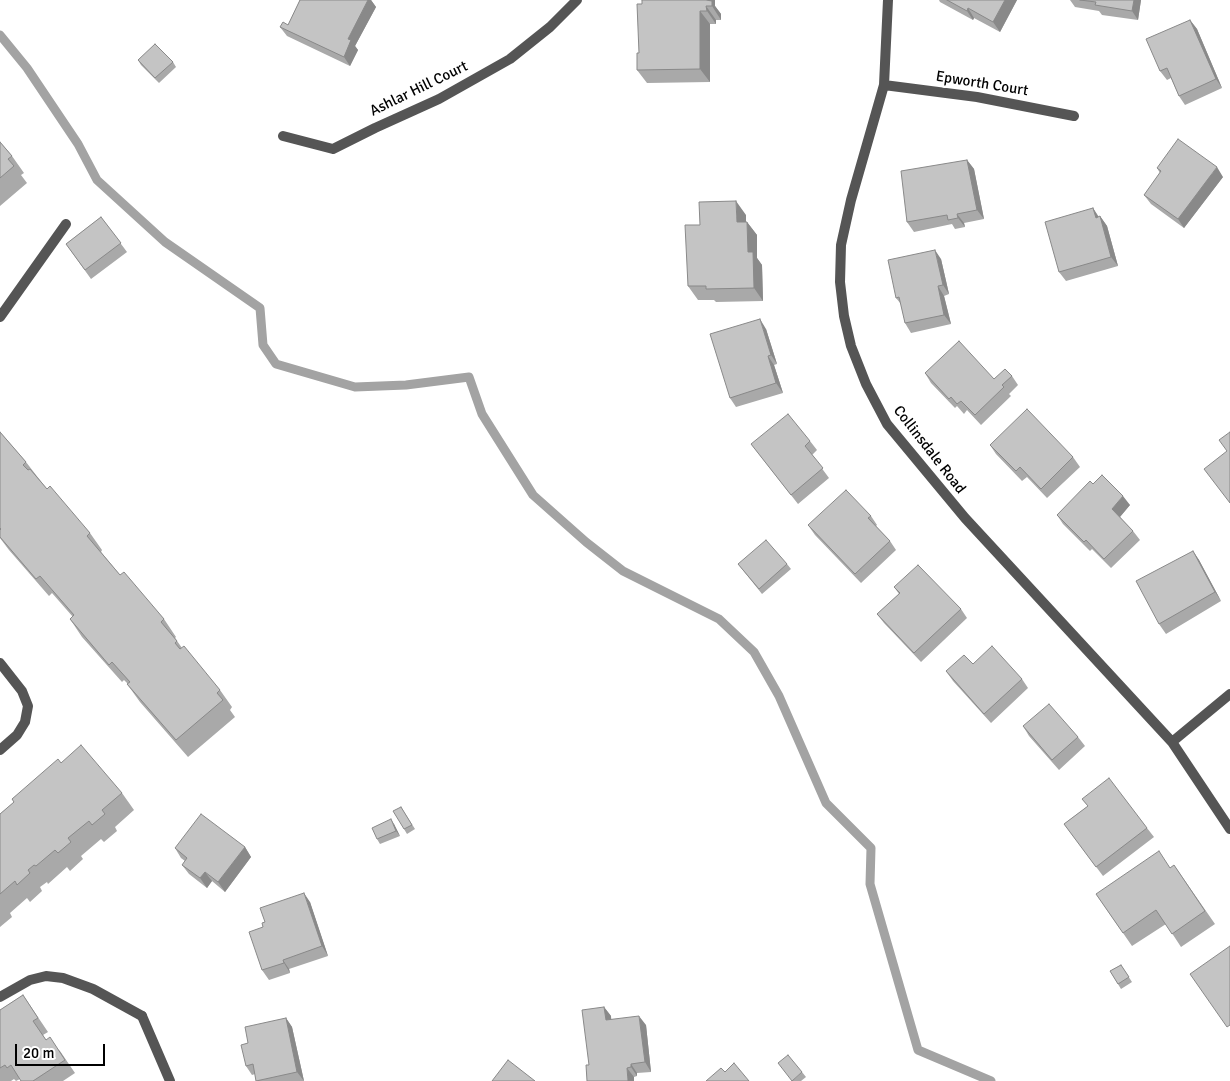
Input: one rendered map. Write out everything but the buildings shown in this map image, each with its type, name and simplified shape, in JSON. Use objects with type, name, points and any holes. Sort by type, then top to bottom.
[{"type":"street","name":"Ashlar Hill Court","points":[[283,136],[332,149],[439,99],[510,59],[550,27],[576,0]]},
{"type":"street","name":"Collinsdale Road","points":[[888,0],[884,85],[850,200],[841,245],[840,282],[844,316],[851,346],[866,384],[887,424],[948,498],[1172,742],[1230,829]]},
{"type":"street","name":"Epworth Court","points":[[884,85],[977,98],[1074,116]]},
{"type":"street","points":[[0,317],[66,224]]},
{"type":"street","points":[[0,663],[22,691],[28,706],[25,722],[21,729],[0,750]]},
{"type":"street","points":[[1172,742],[1230,694]]},
{"type":"street","points":[[0,997],[30,980],[46,976],[64,978],[93,988],[142,1016],[170,1081]]},
{"type":"waterway","points":[[0,35],[27,68],[78,144],[97,180],[165,242],[260,308],[263,345],[276,364],[355,387],[406,385],[469,377],[482,414],[533,495],[586,542],[623,571],[719,619],[754,652],[779,696],[826,803],[871,848],[870,884],[918,1050],[991,1081]]}]
